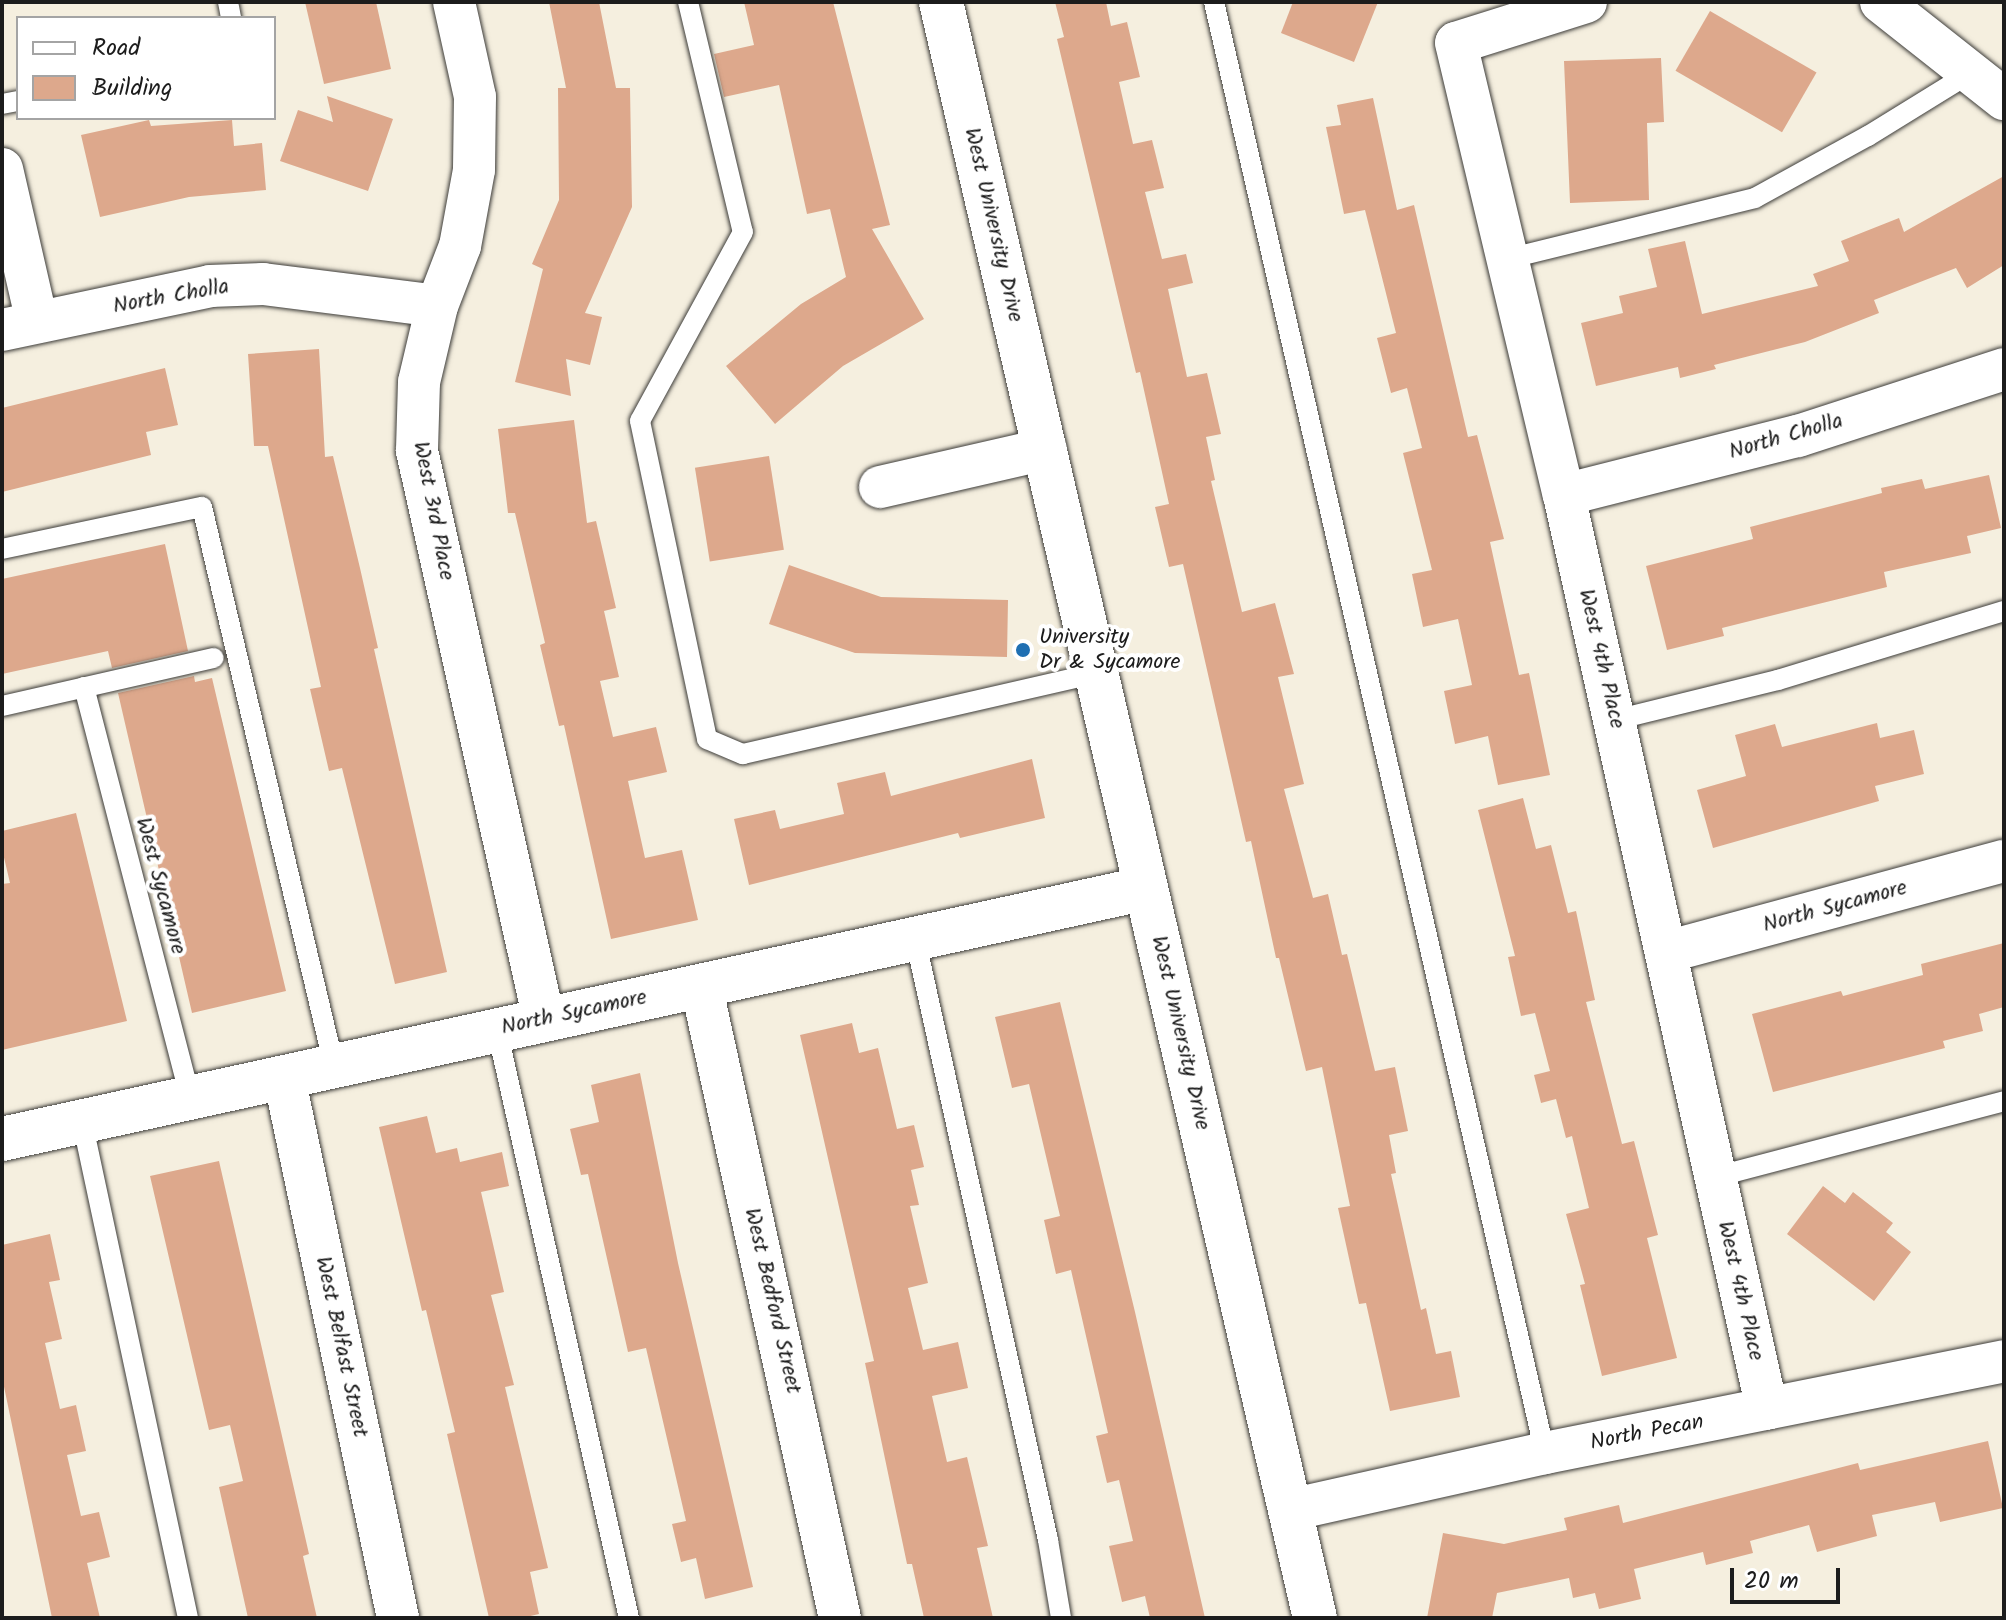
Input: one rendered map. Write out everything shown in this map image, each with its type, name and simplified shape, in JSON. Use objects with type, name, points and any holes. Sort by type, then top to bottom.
[{"type":"main road","name":"West University Drive","points":[[941,2],[1315,1618]]},
{"type":"main road","name":"North Sycamore","points":[[2,1139],[1146,888]]},
{"type":"street","name":"West 3rd Place","points":[[454,2],[475,97],[474,170],[460,246],[437,306],[419,382],[417,451],[544,1020]]},
{"type":"street","name":"West 4th Place","points":[[1586,2],[1456,43],[1564,495],[1767,1409]]},
{"type":"street","points":[[1881,2],[2004,99]]},
{"type":"street","points":[[2,169],[20,326]]},
{"type":"street","name":"North Cholla","points":[[20,326],[210,286],[263,284],[437,306]]},
{"type":"street","name":"North Cholla","points":[[1564,495],[1798,436],[2004,369]]},
{"type":"street","points":[[880,487],[1046,449]]},
{"type":"street","name":"North Sycamore","points":[[1666,952],[2004,861]]},
{"type":"street","name":"West Bedford Street","points":[[701,985],[840,1618]]},
{"type":"street","name":"West Belfast Street","points":[[284,1077],[398,1618]]},
{"type":"street","name":"North Pecan","points":[[1290,1510],[1545,1453],[2004,1361]]},
{"type":"lane","points":[[688,2],[743,232],[640,421],[707,739],[743,754],[1097,673]]},
{"type":"lane","points":[[1214,2],[1545,1453]]},
{"type":"lane","points":[[1507,259],[1755,198],[1868,136],[1970,73]]},
{"type":"lane","points":[[2,549],[202,507],[334,1066]]},
{"type":"lane","points":[[1615,720],[1778,680],[2004,611]]},
{"type":"lane","points":[[2,706],[214,658]]},
{"type":"lane","name":"West Sycamore","points":[[84,687],[190,1097]]},
{"type":"lane","points":[[915,938],[1048,1540],[1061,1618]]},
{"type":"lane","points":[[497,1030],[629,1618]]},
{"type":"lane","points":[[1715,1177],[2004,1101]]},
{"type":"lane","points":[[82,1121],[188,1618]]},
{"type":"building","points":[[305,2],[376,2],[391,69],[324,84]]},
{"type":"building","points":[[549,2],[599,2],[616,88],[630,88],[632,207],[585,313],[602,317],[590,365],[566,359],[571,396],[515,382],[543,269],[532,264],[559,200],[558,88],[566,88]]},
{"type":"building","points":[[744,2],[833,2],[890,225],[872,229],[924,319],[843,366],[775,424],[726,366],[801,304],[846,277],[830,209],[807,214],[779,85],[724,97],[714,54],[754,45]]},
{"type":"building","points":[[1055,2],[1106,2],[1111,26],[1127,22],[1140,77],[1119,82],[1133,144],[1152,140],[1164,188],[1145,192],[1162,259],[1186,254],[1193,283],[1168,289],[1187,377],[1207,373],[1221,434],[1206,437],[1215,480],[1211,481],[1242,612],[1275,603],[1294,674],[1278,677],[1304,784],[1284,789],[1313,898],[1328,894],[1342,955],[1347,954],[1375,1071],[1395,1067],[1408,1131],[1389,1135],[1396,1173],[1391,1174],[1421,1310],[1426,1308],[1436,1354],[1451,1351],[1460,1397],[1390,1411],[1366,1303],[1359,1304],[1338,1208],[1350,1206],[1322,1067],[1306,1071],[1279,958],[1276,958],[1251,841],[1246,842],[1183,564],[1169,567],[1155,507],[1169,504],[1140,372],[1136,373],[1057,39],[1064,37]]},
{"type":"building","points":[[1293,2],[1378,2],[1354,62],[1281,33]]},
{"type":"building","points":[[1710,11],[1817,72],[1782,132],[1676,71]]},
{"type":"building","points":[[1661,58],[1664,122],[1647,123],[1649,200],[1570,203],[1564,61]]},
{"type":"building","points":[[327,96],[393,119],[368,191],[280,161],[298,110],[333,122]]},
{"type":"building","points":[[1373,98],[1397,210],[1414,205],[1468,437],[1477,435],[1504,539],[1490,542],[1519,675],[1529,673],[1550,775],[1498,785],[1488,736],[1455,744],[1444,691],[1472,685],[1458,619],[1423,627],[1412,574],[1432,570],[1403,453],[1422,448],[1407,388],[1391,393],[1377,338],[1396,333],[1365,210],[1344,214],[1326,127],[1341,125],[1337,105]]},
{"type":"building","points":[[149,120],[151,126],[232,120],[234,146],[262,143],[266,190],[189,197],[100,217],[81,135]]},
{"type":"building","points":[[2004,176],[2004,265],[1967,288],[1956,268],[1874,300],[1879,313],[1805,342],[1714,365],[1716,369],[1680,378],[1678,367],[1596,386],[1581,323],[1623,313],[1619,296],[1657,287],[1648,249],[1685,241],[1702,314],[1818,286],[1813,274],[1849,261],[1841,241],[1899,218],[1904,232]]},
{"type":"building","points":[[319,349],[325,457],[333,456],[360,568],[378,648],[374,649],[447,972],[395,984],[342,768],[329,771],[310,689],[321,687],[268,446],[254,446],[248,354]]},
{"type":"building","points":[[165,368],[178,425],[146,432],[151,455],[2,492],[2,408]]},
{"type":"building","points":[[574,420],[587,523],[596,521],[616,608],[604,611],[619,677],[600,681],[613,737],[656,727],[667,772],[628,781],[645,858],[682,850],[698,920],[611,939],[564,725],[559,726],[540,645],[545,643],[515,513],[508,513],[498,429]]},
{"type":"building","points":[[769,456],[784,550],[710,562],[695,468]]},
{"type":"building","points":[[1989,475],[2001,528],[1967,536],[1971,553],[1884,572],[1887,587],[1722,628],[1724,636],[1667,650],[1646,566],[1753,539],[1750,527],[1882,493],[1881,488],[1922,479],[1925,489]]},
{"type":"building","points":[[165,544],[188,651],[112,668],[108,651],[2,674],[2,579]]},
{"type":"building","points":[[789,565],[881,597],[1008,600],[1007,657],[855,653],[769,624]]},
{"type":"building","points":[[194,676],[195,682],[212,678],[286,991],[192,1013],[118,693]]},
{"type":"building","points":[[1877,723],[1880,738],[1914,730],[1924,774],[1875,786],[1879,801],[1713,848],[1697,790],[1746,776],[1735,735],[1775,724],[1782,747]]},
{"type":"building","points":[[1032,759],[1045,818],[960,838],[958,833],[749,885],[734,819],[775,810],[780,829],[844,814],[837,783],[885,772],[891,796]]},
{"type":"building","points":[[1523,798],[1536,849],[1551,845],[1568,913],[1576,911],[1595,1000],[1586,1002],[1622,1144],[1634,1141],[1658,1235],[1647,1238],[1677,1358],[1602,1376],[1580,1285],[1585,1284],[1566,1214],[1589,1208],[1572,1136],[1566,1138],[1556,1099],[1541,1103],[1534,1075],[1550,1071],[1535,1013],[1521,1016],[1508,957],[1515,956],[1478,810]]},
{"type":"building","points":[[76,813],[127,1021],[2,1050],[2,884],[10,883],[2,849],[2,831]]},
{"type":"building","points":[[2004,943],[2004,1007],[1979,1014],[1983,1031],[1943,1041],[1945,1048],[1773,1092],[1752,1014],[1841,991],[1843,996],[1923,975],[1921,964]]},
{"type":"building","points":[[1060,1002],[1205,1618],[1150,1618],[1145,1596],[1122,1602],[1109,1546],[1133,1541],[1119,1480],[1107,1483],[1096,1436],[1108,1433],[1071,1270],[1056,1274],[1044,1220],[1060,1216],[1029,1084],[1012,1088],[995,1017]]},
{"type":"building","points":[[852,1023],[859,1053],[878,1048],[897,1129],[914,1125],[924,1167],[911,1170],[919,1205],[910,1206],[928,1283],[908,1288],[923,1350],[958,1342],[968,1388],[932,1396],[947,1462],[967,1457],[988,1546],[977,1548],[993,1618],[924,1618],[912,1564],[907,1564],[865,1363],[874,1361],[800,1035]]},
{"type":"building","points":[[640,1073],[678,1263],[753,1587],[705,1599],[696,1558],[681,1562],[672,1524],[686,1521],[646,1348],[628,1352],[588,1174],[581,1175],[570,1129],[599,1122],[591,1085]]},
{"type":"building","points":[[427,1116],[436,1153],[457,1148],[460,1162],[502,1152],[509,1186],[481,1192],[504,1292],[491,1295],[514,1385],[505,1387],[548,1568],[530,1572],[539,1614],[522,1618],[489,1618],[447,1434],[455,1432],[426,1310],[422,1311],[379,1127]]},
{"type":"building","points":[[219,1161],[309,1554],[303,1556],[317,1618],[248,1618],[219,1487],[243,1481],[230,1425],[209,1430],[150,1176]]},
{"type":"building","points":[[1823,1186],[1845,1203],[1853,1192],[1893,1223],[1886,1232],[1911,1252],[1874,1301],[1787,1234]]},
{"type":"building","points":[[50,1234],[60,1280],[49,1282],[62,1339],[45,1343],[60,1409],[76,1405],[86,1451],[67,1455],[81,1516],[99,1512],[110,1557],[87,1563],[100,1618],[52,1618],[2,1377],[2,1245]]},
{"type":"building","points":[[1988,1441],[2003,1508],[1940,1522],[1935,1502],[1872,1515],[1877,1536],[1817,1552],[1809,1525],[1750,1541],[1753,1553],[1706,1565],[1703,1552],[1634,1569],[1641,1599],[1599,1609],[1595,1593],[1573,1598],[1569,1578],[1497,1593],[1492,1618],[1427,1618],[1443,1533],[1504,1544],[1567,1530],[1564,1518],[1619,1505],[1623,1523],[1858,1463],[1860,1470]]},
{"type":"place","name":"University Dr & Sycamore","points":[[1023,650]]}]
